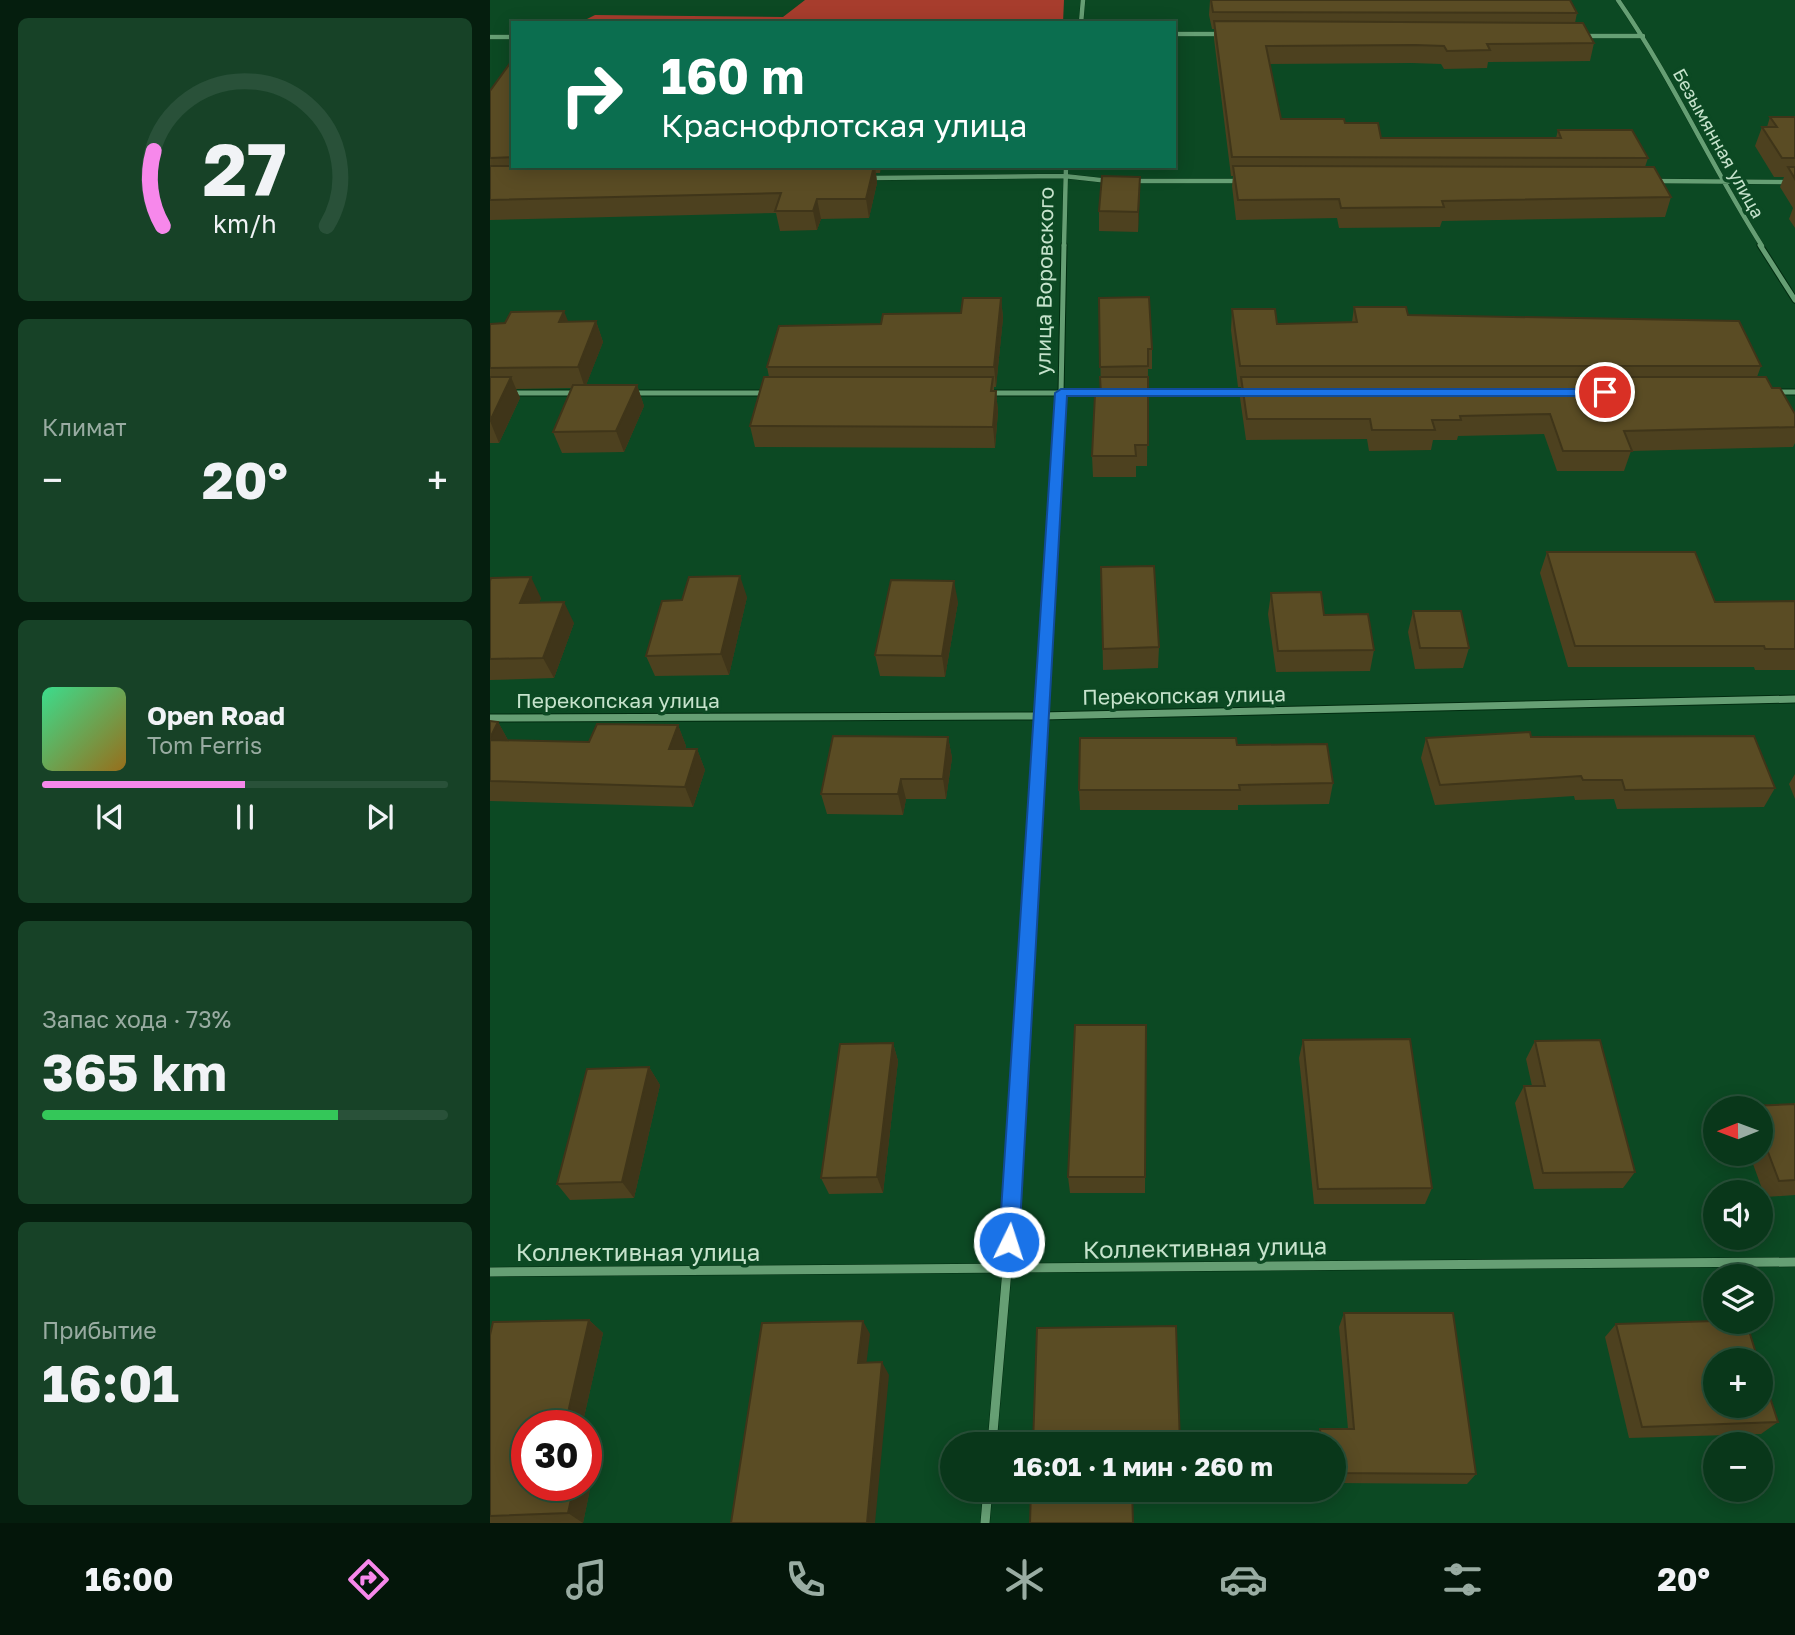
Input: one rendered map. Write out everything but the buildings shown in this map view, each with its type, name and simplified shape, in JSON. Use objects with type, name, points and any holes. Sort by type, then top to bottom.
[{"type":"street","points":[[1081,21],[1083,0]]},
{"type":"street","name":"Безымянная улица","points":[[1618,0],[1643,36],[1721,181],[1795,300]]},
{"type":"street","points":[[1176,34],[1229,34]]},
{"type":"street","points":[[1574,36],[1643,36]]},
{"type":"street","points":[[490,37],[511,37]]},
{"type":"street","name":"улица Воровского","points":[[993,1432],[1007,1270],[1061,393],[1066,168]]},
{"type":"street","points":[[859,178],[1065,176],[1109,181],[1248,181]]},
{"type":"street","points":[[1638,181],[1795,182]]},
{"type":"street","points":[[1767,392],[1795,392]]},
{"type":"street","points":[[490,393],[587,393]]},
{"type":"street","points":[[629,393],[769,393]]},
{"type":"street","points":[[978,393],[1116,393]]},
{"type":"street","points":[[1130,393],[1255,393]]},
{"type":"street","name":"Перекопская улица","points":[[490,718],[1041,716],[1795,699]]},
{"type":"street","name":"Коллективная улица","points":[[490,1272],[1795,1262]]},
{"type":"street","points":[[985,1523],[987,1502]]},
{"type":"shaded area","points":[[805,0],[1064,0],[1063,21],[583,21],[595,15],[783,17]]},
{"type":"route","points":[[1009,1242],[1061,393],[1605,392]]}]
